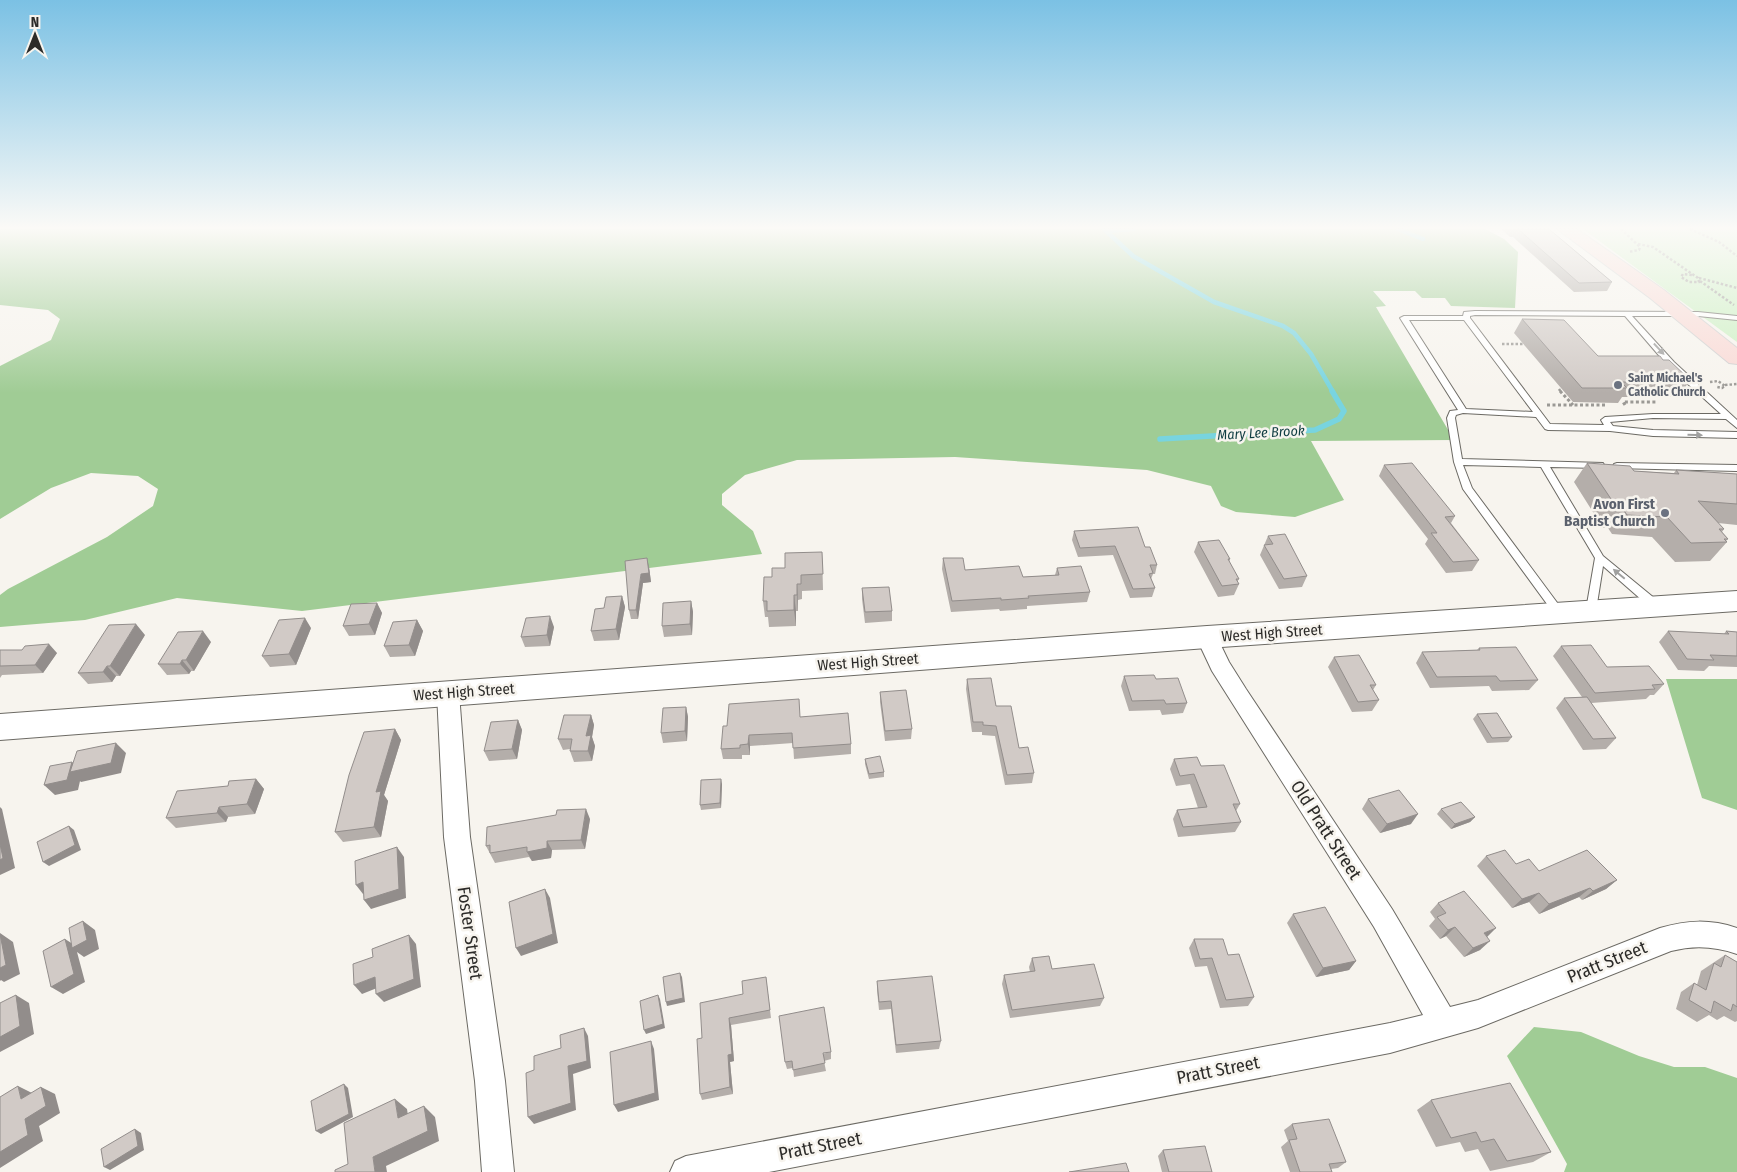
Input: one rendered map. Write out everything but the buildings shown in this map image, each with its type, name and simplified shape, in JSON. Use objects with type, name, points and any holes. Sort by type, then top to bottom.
[{"type":"main road","points":[[1642,284],[1737,358]]},
{"type":"main road","name":"West High Street","points":[[0,727],[1207,637],[1737,601]]},
{"type":"street","name":"Old Pratt Street","points":[[1207,637],[1220,665],[1238,695],[1383,918],[1444,1024]]},
{"type":"street","name":"Foster Street","points":[[448,693],[457,837],[490,1081],[498,1172]]},
{"type":"street","name":"Pratt Street","points":[[686,1172],[1390,1038],[1478,1014],[1681,934],[1701,932],[1721,935],[1737,941]]},
{"type":"lane","points":[[1466,318],[1467,314],[1475,313],[1626,313],[1715,315],[1737,318]]},
{"type":"lane","points":[[1626,313],[1672,364],[1726,417],[1737,425]]},
{"type":"lane","points":[[1463,411],[1404,318],[1466,318]]},
{"type":"lane","points":[[1466,318],[1548,427],[1610,428],[1653,433],[1737,435]]},
{"type":"lane","points":[[1540,415],[1463,411],[1451,415],[1458,462],[1468,489],[1558,612]]},
{"type":"lane","points":[[1610,428],[1605,420],[1653,416],[1726,417]]},
{"type":"lane","points":[[1458,462],[1737,468]]},
{"type":"lane","points":[[1544,464],[1600,558],[1656,606]]},
{"type":"lane","points":[[1591,610],[1600,558]]},
{"type":"path","points":[[1704,284],[1737,307]]},
{"type":"path","points":[[1717,284],[1737,288]]},
{"type":"path","points":[[1507,344],[1527,344]]},
{"type":"path","points":[[1724,385],[1724,388],[1720,388],[1710,382],[1716,381],[1724,385],[1737,384]]},
{"type":"path","points":[[1559,389],[1573,405]]},
{"type":"path","points":[[1616,405],[1625,405],[1622,402],[1660,402]]},
{"type":"path","points":[[1554,405],[1608,405]]},
{"type":"green space","points":[[0,284],[1516,284],[1515,308],[1451,306],[1445,298],[1422,298],[1415,291],[1373,291],[1386,306],[1376,307],[1454,440],[1311,441],[1344,500],[1295,517],[1236,512],[1221,506],[1211,486],[1147,470],[955,457],[797,460],[745,475],[722,494],[722,505],[753,531],[762,554],[302,611],[177,598],[85,620],[0,627],[0,595],[107,537],[153,506],[158,489],[138,476],[91,473],[51,488],[0,519],[0,366],[51,340],[60,319],[48,310],[0,305]]},
{"type":"green space","points":[[1658,284],[1737,284],[1737,342]]},
{"type":"green space","points":[[1666,679],[1737,679],[1737,810],[1702,798]]},
{"type":"green space","points":[[1534,1027],[1581,1032],[1639,1056],[1674,1067],[1705,1067],[1737,1078],[1737,1172],[1564,1172],[1567,1164],[1507,1056]]},
{"type":"waterway","name":"Mary Lee Brook","points":[[1182,284],[1214,302],[1283,326],[1294,333],[1311,354],[1333,392]]},
{"type":"waterway","name":"Mary Lee Brook","points":[[1160,439],[1315,430],[1339,419],[1344,411],[1332,391]]},
{"type":"place","name":"Saint Michael's Catholic Church","points":[[1618,385]]},
{"type":"place","name":"Avon First Baptist Church","points":[[1665,513]]}]
